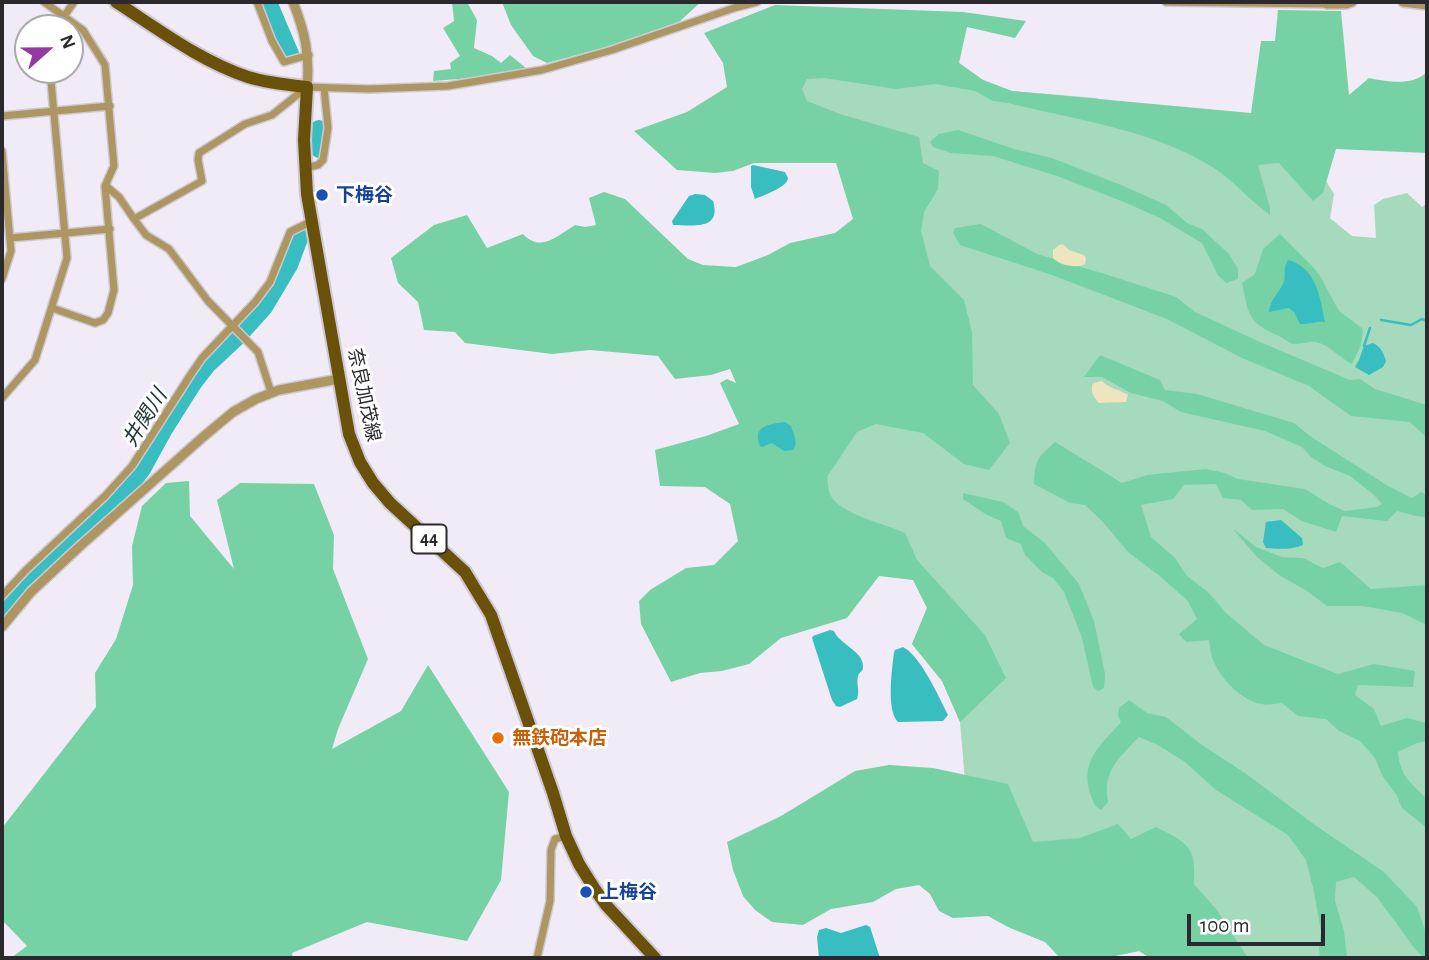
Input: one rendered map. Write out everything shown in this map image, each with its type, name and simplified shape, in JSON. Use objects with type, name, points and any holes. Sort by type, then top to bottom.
[{"type":"main road","points":[[116,2],[172,39],[224,67],[249,77],[307,88]]},
{"type":"main road","name":"奈良加茂線","points":[[307,88],[305,168],[312,220],[349,434],[360,462],[390,503],[465,572],[491,615],[566,836],[594,888],[655,958]]},
{"type":"street","points":[[44,2],[60,14]]},
{"type":"street","points":[[257,2],[272,41],[284,62],[309,55]]},
{"type":"street","points":[[293,2],[309,55],[307,88]]},
{"type":"street","points":[[134,219],[202,181],[198,160],[200,153],[244,124],[272,115],[307,88],[447,86],[542,69],[612,50],[757,2]]},
{"type":"street","points":[[1166,2],[1352,2]]},
{"type":"street","points":[[1403,2],[1427,5]]},
{"type":"street","points":[[52,307],[95,323],[103,320],[108,313],[114,290],[106,186],[114,166],[106,65],[84,32]]},
{"type":"street","points":[[2,397],[34,360],[67,258],[51,84]]},
{"type":"street","points":[[305,168],[318,165],[324,160],[328,128],[324,88]]},
{"type":"street","points":[[2,116],[110,106]]},
{"type":"street","points":[[2,151],[11,251],[2,279]]},
{"type":"street","points":[[106,186],[119,197],[146,235],[169,250],[208,301],[258,352],[271,393]]},
{"type":"street","points":[[2,596],[105,496],[132,466],[202,358],[234,328],[270,282],[290,232],[312,220]]},
{"type":"street","points":[[10,238],[110,229]]},
{"type":"street","points":[[2,627],[31,592],[233,412],[279,390],[339,380]]},
{"type":"street","points":[[537,958],[550,901],[551,850],[555,839],[566,836]]},
{"type":"green space","points":[[452,2],[467,2],[477,20],[474,48],[501,63],[510,55],[526,68],[484,77],[433,81],[434,71],[451,69],[450,63],[460,56],[443,28],[454,21]]},
{"type":"green space","points":[[502,2],[701,2],[679,22],[603,48],[547,63],[533,56],[511,25]]},
{"type":"green space","points":[[775,5],[963,12],[1026,21],[1015,38],[967,27],[959,63],[983,80],[1012,91],[1251,113],[1261,41],[1275,41],[1278,10],[1341,11],[1349,95],[1369,78],[1392,82],[1408,81],[1427,72],[1427,153],[1336,149],[1323,193],[1313,201],[1279,163],[1258,165],[1270,215],[1217,170],[1193,156],[1116,128],[993,101],[975,91],[935,84],[896,89],[824,78],[807,79],[802,89],[807,101],[840,114],[919,137],[923,163],[939,171],[938,189],[924,212],[921,231],[930,266],[964,300],[972,332],[973,385],[999,414],[1010,443],[989,470],[964,464],[923,433],[876,424],[857,432],[827,477],[830,494],[842,507],[863,518],[905,533],[917,560],[985,635],[1006,678],[960,722],[942,681],[912,644],[927,608],[913,580],[879,576],[847,618],[781,638],[749,664],[700,673],[671,682],[641,624],[639,601],[650,590],[686,568],[714,565],[738,541],[730,504],[705,487],[660,486],[655,450],[739,424],[720,383],[727,379],[736,383],[730,369],[711,375],[675,379],[658,356],[590,350],[552,354],[465,343],[455,332],[424,330],[418,302],[398,283],[391,258],[434,225],[467,215],[487,248],[523,234],[536,242],[549,241],[575,225],[596,225],[589,198],[604,192],[625,199],[688,259],[703,265],[736,267],[790,243],[835,233],[853,219],[836,163],[754,163],[733,171],[715,173],[677,170],[634,131],[687,112],[727,87],[723,63],[704,33]]},
{"type":"green space","points":[[796,56],[959,63],[983,80],[1012,91],[1096,98],[1311,157],[1334,194],[1330,218],[1352,236],[1376,238],[1374,205],[1383,199],[1407,193],[1422,207],[1427,203],[1427,958],[1150,958],[1139,951],[1105,958],[1048,943],[1008,927],[965,781],[960,722],[942,681],[912,644],[927,608],[914,580],[880,568],[805,469],[908,249],[790,98]]},
{"type":"green space","points":[[958,130],[1014,149],[1052,158],[1166,205],[1187,223],[1202,229],[1229,254],[1238,269],[1238,279],[1226,283],[1218,275],[1202,243],[1160,218],[1057,176],[993,156],[951,153],[933,147],[930,142],[939,134]]},
{"type":"green space","points":[[981,224],[1037,254],[1176,297],[1195,312],[1260,342],[1350,380],[1360,379],[1375,389],[1427,405],[1427,438],[1410,422],[1351,416],[1309,386],[1242,358],[1167,319],[1052,275],[960,245],[953,233],[955,228]]},
{"type":"green space","points":[[1280,234],[1314,268],[1339,311],[1363,329],[1361,345],[1352,364],[1320,343],[1291,343],[1255,322],[1251,316],[1242,283],[1255,274],[1263,249]]},
{"type":"green space","points":[[1100,355],[1160,380],[1165,390],[1197,394],[1294,423],[1388,486],[1412,498],[1421,492],[1427,496],[1427,517],[1397,511],[1387,521],[1342,516],[1336,532],[1302,521],[1283,509],[1252,510],[1241,500],[1223,498],[1216,484],[1184,485],[1173,499],[1141,505],[1151,537],[1175,558],[1187,576],[1264,645],[1338,674],[1374,664],[1415,671],[1413,687],[1358,685],[1355,695],[1374,709],[1381,726],[1407,718],[1427,723],[1427,741],[1398,752],[1404,773],[1427,799],[1427,828],[1402,808],[1375,758],[1360,741],[1339,731],[1326,719],[1298,716],[1282,703],[1257,703],[1234,689],[1215,664],[1209,640],[1186,642],[1179,634],[1197,619],[1188,601],[1128,552],[1085,505],[1070,503],[1034,484],[1034,476],[1038,460],[1055,442],[1122,483],[1147,475],[1206,469],[1238,479],[1305,489],[1345,511],[1382,504],[1350,476],[1325,466],[1302,447],[1265,431],[1181,412],[1163,401],[1131,393],[1102,377],[1084,377]]},
{"type":"green space","points":[[189,481],[190,516],[234,569],[217,500],[240,483],[314,484],[334,535],[333,569],[368,659],[332,749],[401,711],[428,665],[509,792],[501,880],[467,941],[367,922],[292,953],[293,958],[11,958],[27,946],[2,920],[2,828],[96,707],[95,673],[116,639],[133,585],[132,546],[142,506],[166,483]]},
{"type":"green space","points":[[963,493],[1003,502],[1018,512],[1023,526],[1045,543],[1079,584],[1094,621],[1105,674],[1104,688],[1098,691],[1093,687],[1082,638],[1064,592],[1053,578],[1042,572],[1025,555],[1021,544],[1006,538],[1001,521],[963,499]]},
{"type":"green space","points":[[1232,528],[1256,547],[1282,557],[1303,558],[1323,568],[1340,562],[1371,589],[1427,585],[1427,625],[1402,613],[1363,606],[1327,606],[1279,575],[1257,557]]},
{"type":"green space","points":[[1129,700],[1147,713],[1166,717],[1384,872],[1417,907],[1427,936],[1427,958],[1415,949],[1377,897],[1354,877],[1336,882],[1335,901],[1344,931],[1347,958],[1320,958],[1321,931],[1306,860],[1288,835],[1216,790],[1185,762],[1158,745],[1139,737],[1110,773],[1108,802],[1101,810],[1097,807],[1088,784],[1090,764],[1099,747],[1121,722],[1118,716],[1119,708]]},
{"type":"green space","points":[[889,765],[933,768],[1008,784],[1033,842],[1080,838],[1118,824],[1131,839],[1156,827],[1183,842],[1188,848],[1194,861],[1194,884],[1216,909],[1248,958],[1150,958],[1139,951],[1105,958],[1060,958],[1045,942],[988,916],[953,918],[939,911],[930,894],[919,885],[896,889],[873,902],[831,909],[803,925],[772,922],[755,910],[743,896],[733,870],[727,842],[781,816],[855,771]]},
{"type":"sand","points":[[1063,244],[1069,250],[1084,255],[1085,264],[1068,265],[1053,258],[1053,250]]},
{"type":"sand","points":[[1102,381],[1128,395],[1126,402],[1099,403],[1092,386],[1093,383]]},
{"type":"water","points":[[753,165],[785,172],[787,181],[774,191],[755,199],[751,187]]},
{"type":"water","points":[[705,195],[713,201],[713,217],[704,224],[673,225],[672,221],[689,196]]},
{"type":"water","points":[[1288,260],[1305,269],[1311,276],[1325,322],[1300,324],[1289,308],[1269,312],[1283,284]]},
{"type":"water","points":[[1373,343],[1381,350],[1386,361],[1383,367],[1369,375],[1355,367],[1364,346]]},
{"type":"water","points":[[785,422],[791,426],[795,438],[793,450],[784,451],[772,443],[760,446],[758,434],[763,427]]},
{"type":"water","points":[[1281,520],[1302,538],[1303,545],[1280,549],[1266,548],[1263,542],[1266,522]]},
{"type":"water","points":[[830,630],[859,656],[863,666],[858,676],[857,699],[840,707],[832,700],[812,638]]},
{"type":"water","points":[[903,647],[916,658],[934,688],[948,715],[943,721],[898,722],[894,716],[891,689],[894,652]]},
{"type":"water","points":[[866,925],[870,927],[880,958],[819,958],[819,930],[826,928],[841,933]]},
{"type":"waterway","name":"井関川","points":[[268,2],[290,54]]},
{"type":"waterway","name":"井関川","points":[[319,129],[319,149]]},
{"type":"waterway","name":"井関川","points":[[2,607],[132,482],[193,383],[264,307],[289,265],[301,233]]},
{"type":"waterway","points":[[1381,320],[1411,325],[1422,319],[1427,321]]},
{"type":"waterway","points":[[1364,346],[1370,328]]},
{"type":"place","name":"下梅谷","points":[[322,195]]},
{"type":"place","name":"無鉄砲本店","points":[[498,738]]},
{"type":"place","name":"上梅谷","points":[[586,892]]}]
